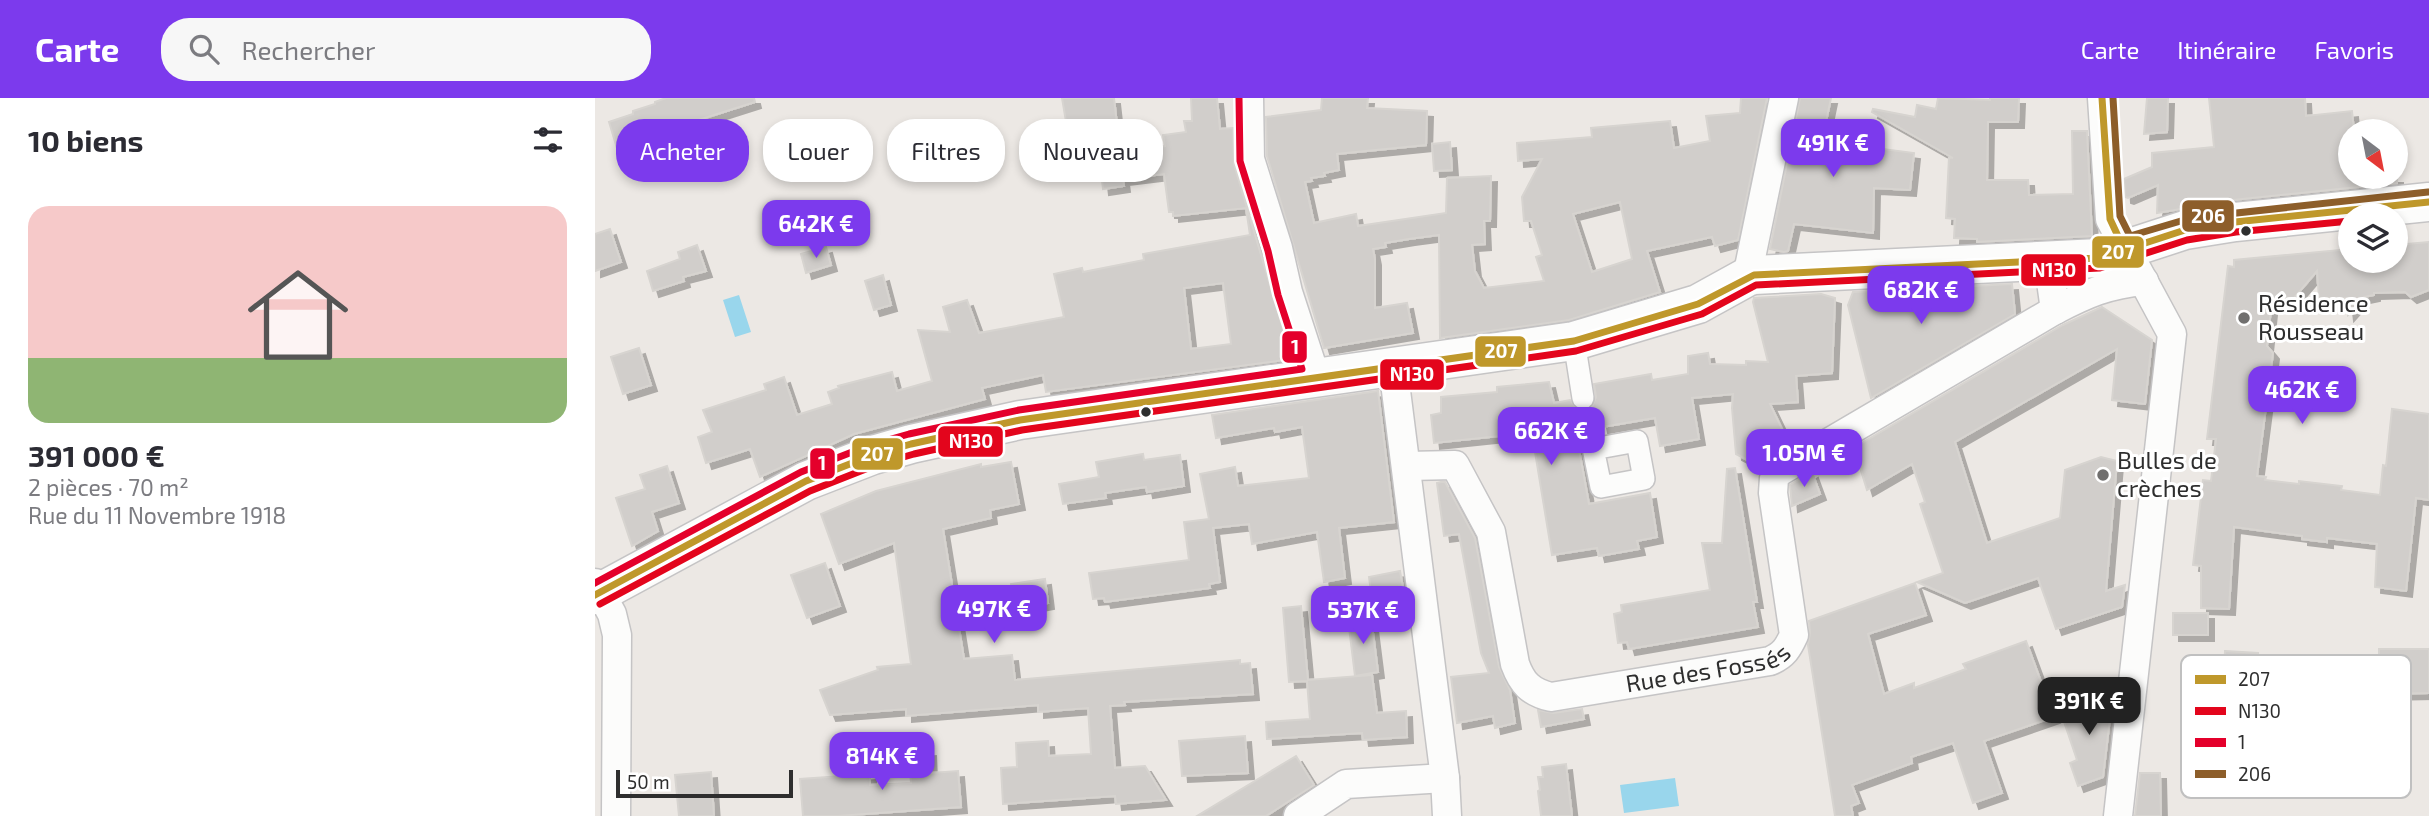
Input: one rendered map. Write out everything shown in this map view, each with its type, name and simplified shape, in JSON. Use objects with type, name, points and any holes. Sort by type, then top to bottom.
[{"type":"main road","points":[[597,590],[806,481],[873,455],[948,435],[1020,420],[1574,341],[1698,304],[1747,277],[1762,274],[2099,258],[2164,235],[2203,227],[2429,202]]},
{"type":"street","points":[[1249,98],[1251,159],[1278,248],[1288,292],[1316,378]]},
{"type":"street","points":[[1747,277],[1752,241],[1784,98]]},
{"type":"street","points":[[2102,98],[2110,219],[2172,334],[2118,816]]},
{"type":"street","points":[[2048,260],[2055,310]]},
{"type":"street","name":"Rue des Fossés","points":[[1407,466],[1455,465],[1491,532],[1515,664],[1521,681],[1534,693],[1551,697],[1770,661],[1781,657],[1794,635],[1773,493],[1774,478],[1779,472],[2055,310],[2097,289],[2118,283],[2144,281]]},
{"type":"street","points":[[1574,341],[1593,449]]},
{"type":"street","points":[[1393,367],[1445,778],[1447,816]]},
{"type":"street","points":[[597,590],[612,614],[617,635],[616,816]]},
{"type":"street","points":[[1298,816],[1323,808],[1346,784],[1445,778]]},
{"type":"water","points":[[739,295],[751,332],[735,337],[723,300]]},
{"type":"water","points":[[1675,778],[1679,806],[1624,813],[1620,785]]},
{"type":"building","points":[[666,98],[754,98],[755,102],[702,119],[618,119]]},
{"type":"building","points":[[1062,98],[1114,98],[1116,119],[1066,119]]},
{"type":"building","points":[[1191,98],[1217,98],[1220,129],[1233,128],[1234,164],[1292,359],[1046,392],[1043,375],[982,388],[985,399],[854,434],[760,477],[750,449],[706,463],[698,437],[712,432],[703,410],[766,390],[764,384],[784,377],[797,415],[832,404],[828,392],[839,388],[838,386],[892,372],[897,391],[932,381],[918,330],[950,332],[943,307],[967,300],[979,333],[1064,317],[1054,274],[1082,268],[1083,272],[1144,260],[1143,254],[1250,235],[1246,208],[1173,216],[1173,212],[1169,212],[1163,135],[1186,132],[1184,121],[1192,121]],"holes":[[[1223,283],[1231,344],[1191,349],[1184,288]]]},
{"type":"building","points":[[1322,98],[1368,98],[1367,108],[1427,111],[1426,145],[1337,154],[1339,170],[1324,173],[1325,176],[1311,178],[1312,181],[1305,182],[1314,223],[1356,214],[1358,226],[1446,213],[1447,178],[1491,176],[1490,221],[1484,221],[1485,244],[1472,245],[1475,271],[1484,288],[1544,281],[1536,257],[1542,255],[1531,221],[1524,221],[1522,197],[1542,159],[1518,161],[1517,143],[1592,137],[1591,128],[1670,121],[1674,148],[1710,141],[1706,116],[1740,113],[1741,98],[1767,98],[1738,240],[1715,246],[1712,237],[1647,251],[1660,292],[1569,320],[1440,338],[1439,235],[1385,243],[1386,247],[1373,249],[1375,308],[1407,303],[1413,333],[1324,348],[1267,156],[1266,117],[1321,110]],"holes":[[[1620,202],[1632,259],[1592,272],[1573,214]]]},
{"type":"building","points":[[1800,98],[1831,98],[1822,141],[1914,153],[1910,190],[1874,188],[1873,233],[1794,224],[1788,251],[1784,252],[1770,249]]},
{"type":"building","points":[[1938,98],[2019,98],[2018,122],[1988,122],[1987,180],[2028,180],[2029,195],[2073,194],[2072,131],[2087,131],[2092,236],[1977,242],[1977,239],[1954,238],[1955,219],[1946,218],[1949,157],[1953,158],[1872,112],[1873,109],[1915,117],[1917,105],[1936,109]]},
{"type":"building","points":[[2147,98],[2168,98],[2167,132],[2144,134]]},
{"type":"building","points":[[2209,98],[2305,98],[2306,116],[2352,111],[2353,119],[2338,119],[2339,189],[2233,200],[2157,213],[2158,185],[2125,197],[2124,179],[2152,167],[2152,153],[2214,147]]},
{"type":"building","points":[[616,120],[616,145],[609,122]]},
{"type":"building","points":[[1450,142],[1452,170],[1434,171],[1432,144]]},
{"type":"building","points":[[1102,182],[1123,182],[1124,186],[1103,189]]},
{"type":"building","points":[[610,229],[621,262],[595,271],[595,234]]},
{"type":"building","points":[[2429,242],[2429,290],[2411,297],[2405,292],[2374,293],[2364,297],[2348,315],[2346,298],[2319,298],[2317,271],[2294,298],[2272,300],[2267,346],[2273,353],[2257,476],[2266,477],[2265,480],[2299,484],[2299,481],[2342,486],[2341,490],[2380,495],[2392,409],[2429,414],[2429,500],[2416,498],[2406,591],[2375,587],[2377,544],[2327,538],[2327,542],[2234,527],[2229,609],[2201,608],[2201,566],[2193,565],[2203,480],[2211,481],[2216,439],[2207,439],[2228,266],[2234,267],[2234,260],[2338,250],[2338,273],[2408,273],[2408,244]]},
{"type":"building","points":[[697,245],[706,271],[683,277],[684,281],[653,291],[647,271],[680,259],[678,252]]},
{"type":"building","points":[[826,247],[831,265],[806,273],[801,254]]},
{"type":"building","points":[[883,275],[891,305],[874,310],[865,281]]},
{"type":"building","points":[[2012,284],[2015,314],[1871,398],[1848,305],[1853,292]]},
{"type":"building","points":[[1821,294],[1835,298],[1832,373],[1796,376],[1798,402],[1770,404],[1783,431],[1760,444],[1769,459],[1761,467],[1736,454],[1733,394],[1692,398],[1699,439],[1660,446],[1655,418],[1602,427],[1600,416],[1592,407],[1596,397],[1594,384],[1651,374],[1652,380],[1688,374],[1688,356],[1708,353],[1710,364],[1746,365],[1746,361],[1768,362],[1754,298]]},
{"type":"building","points":[[2102,307],[2152,340],[2145,404],[2112,400],[2117,349],[1955,442],[1987,543],[2060,518],[2065,470],[2101,457],[2117,461],[2106,591],[2125,585],[2122,607],[2056,629],[2038,578],[1965,603],[1917,582],[1943,573],[1920,504],[1925,502],[1912,464],[1867,490],[1858,461],[1854,462],[1850,450],[2063,325]]},
{"type":"building","points":[[639,348],[651,385],[623,394],[611,357]]},
{"type":"building","points":[[1549,382],[1554,403],[1570,400],[1578,410],[1574,422],[1589,504],[1650,493],[1657,537],[1637,541],[1639,549],[1599,556],[1597,548],[1552,555],[1535,452],[1574,428],[1434,443],[1431,415],[1441,413],[1441,397],[1497,392],[1497,387]]},
{"type":"building","points":[[1378,391],[1394,522],[1339,528],[1345,578],[1324,582],[1317,532],[1252,544],[1249,524],[1213,528],[1220,582],[1209,584],[1210,588],[1105,602],[1104,598],[1093,599],[1089,573],[1189,560],[1184,522],[1209,519],[1200,474],[1235,467],[1238,486],[1309,478],[1302,427],[1275,432],[1274,428],[1216,438],[1212,415]]},
{"type":"building","points":[[1143,454],[1144,460],[1180,455],[1184,486],[1147,492],[1146,487],[1105,493],[1106,498],[1063,504],[1059,484],[1099,477],[1096,462]]},
{"type":"building","points":[[1011,462],[1019,504],[990,510],[991,518],[943,529],[964,659],[1012,655],[1015,680],[1240,660],[1240,664],[1250,663],[1253,694],[1124,702],[1125,705],[1110,706],[1115,768],[1145,766],[1166,800],[1116,804],[1115,796],[1003,804],[1001,768],[1017,767],[1016,743],[1048,741],[1049,756],[1091,754],[1088,708],[1038,712],[1038,705],[906,716],[906,709],[830,715],[820,690],[878,670],[877,667],[911,664],[894,543],[839,564],[821,514],[876,491],[981,464],[981,467]]},
{"type":"building","points":[[667,466],[679,503],[652,512],[658,531],[632,546],[616,498],[645,489],[640,475]]},
{"type":"building","points":[[1735,468],[1757,602],[1753,602],[1758,627],[1629,649],[1627,642],[1618,643],[1614,614],[1622,612],[1621,605],[1710,590],[1702,543],[1722,543],[1727,469]]},
{"type":"building","points":[[1812,472],[1820,494],[1792,506],[1790,485]]},
{"type":"building","points":[[1445,482],[1475,538],[1499,667],[1510,690],[1515,723],[1495,728],[1493,716],[1457,723],[1451,677],[1489,673],[1481,653],[1459,534],[1444,536],[1437,483]]},
{"type":"building","points":[[825,563],[840,606],[807,618],[791,575]]},
{"type":"building","points":[[1400,571],[1408,616],[1375,621],[1369,577]]},
{"type":"building","points":[[1045,579],[1048,603],[1037,605],[1038,610],[1015,613],[1011,584]]},
{"type":"building","points":[[1915,583],[1926,615],[1868,634],[1884,694],[1914,683],[1914,688],[1966,669],[1963,664],[2026,641],[2054,717],[1984,741],[2002,793],[1973,803],[1953,743],[1911,757],[1912,763],[1852,785],[1859,803],[1851,806],[1853,816],[1835,816],[1808,645],[1809,621]]},
{"type":"building","points":[[1301,606],[1308,680],[1372,675],[1377,713],[1406,711],[1407,737],[1363,740],[1362,733],[1267,739],[1266,722],[1310,719],[1307,681],[1289,682],[1283,608]]},
{"type":"building","points":[[2173,613],[2208,613],[2208,635],[2173,635]]},
{"type":"building","points":[[1371,617],[1378,672],[1355,676],[1348,619]]},
{"type":"building","points":[[2379,649],[2429,649],[2429,693],[2411,693],[2411,655],[2379,655]]},
{"type":"building","points":[[2225,651],[2258,653],[2258,655],[2225,655]]},
{"type":"building","points":[[2113,693],[2103,777],[2078,786],[2070,763],[2077,760],[2060,710]]},
{"type":"building","points":[[1582,709],[1584,719],[1541,727],[1538,710],[1553,713]]},
{"type":"building","points":[[1245,736],[1248,773],[1182,776],[1179,741]]},
{"type":"building","points":[[930,750],[931,773],[958,771],[961,807],[803,816],[800,779],[870,774],[870,785],[911,783],[908,752]]},
{"type":"building","points":[[1296,756],[1314,785],[1266,816],[1197,816]]},
{"type":"building","points":[[1566,764],[1572,816],[1541,816],[1538,777],[1543,777],[1542,767]]},
{"type":"building","points":[[711,772],[714,816],[679,816],[675,775]]},
{"type":"building","points":[[2140,773],[2160,773],[2161,816],[2135,816]]},
{"type":"transit line","name":"1","points":[[595,583],[801,472],[870,445],[1019,410],[1302,369],[1240,161],[1239,98]]},
{"type":"transit line","name":"207","points":[[2102,98],[2110,219],[2124,249]]},
{"type":"transit line","name":"206","points":[[2113,98],[2120,216],[2130,236],[2191,218],[2428,192]]},
{"type":"transit line","name":"207","points":[[595,595],[806,481],[873,455],[911,444],[1020,420],[1574,341],[1698,304],[1754,275],[2099,258],[2185,230],[2235,222],[2429,202]]},
{"type":"transit line","name":"N130","points":[[600,604],[810,491],[876,465],[914,454],[1022,430],[1576,351],[1702,314],[1756,285],[2100,268],[2187,240],[2236,232],[2338,222]]},
{"type":"place","name":"Résidence Rousseau","points":[[2244,318]]},
{"type":"place","name":"Bulles de crèches","points":[[2103,475]]}]
